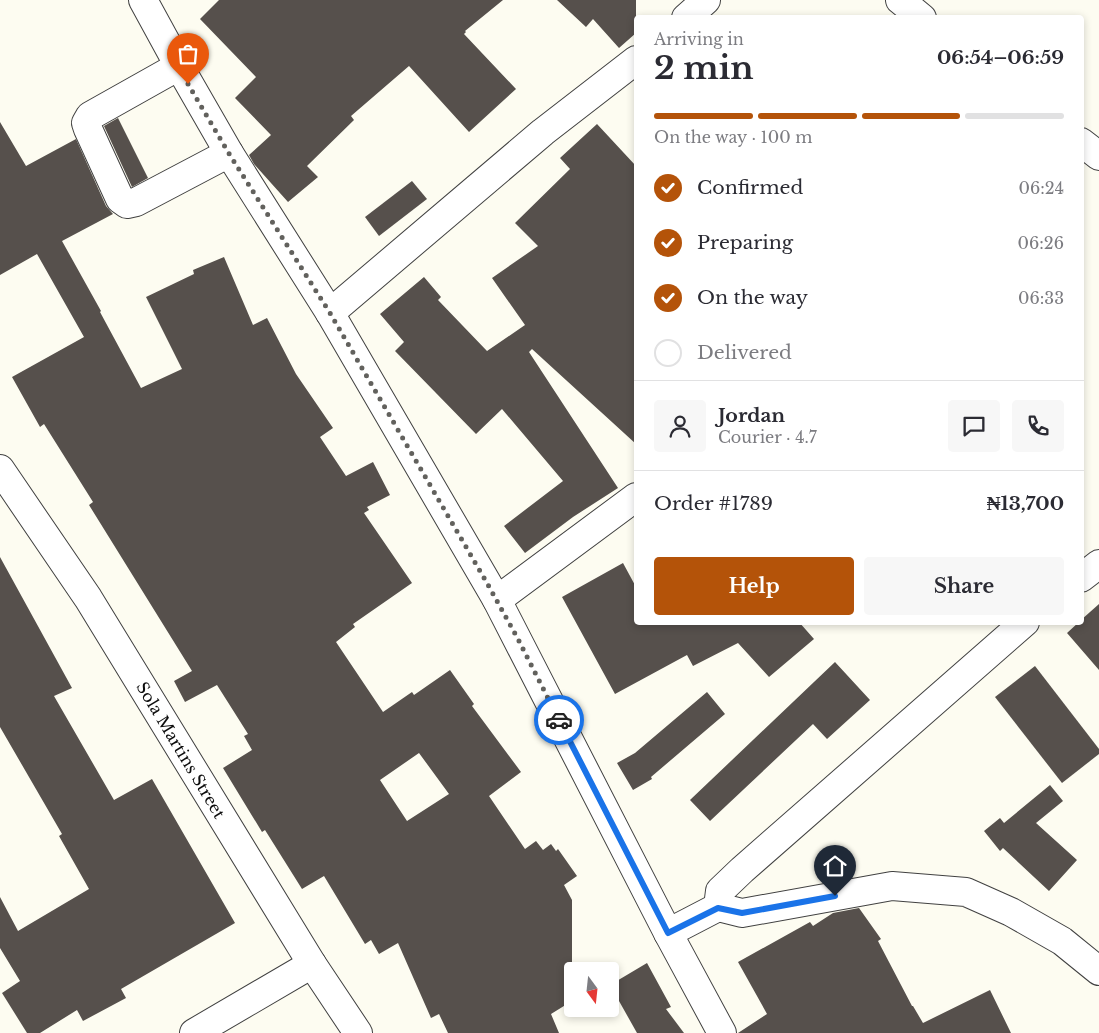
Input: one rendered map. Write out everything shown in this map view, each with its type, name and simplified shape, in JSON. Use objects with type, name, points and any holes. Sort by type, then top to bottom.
[{"type":"street","points":[[689,15],[706,0]]},
{"type":"street","points":[[900,0],[918,15]]},
{"type":"street","points":[[146,1],[179,66],[228,152],[330,313],[497,600],[668,933],[722,1033]]},
{"type":"street","points":[[330,313],[544,132],[634,62]]},
{"type":"street","points":[[179,66],[90,116],[86,123],[120,199],[127,204],[136,202],[228,152]]},
{"type":"street","name":"Sola Martins Street","points":[[0,469],[88,598],[312,964],[358,1033]]},
{"type":"street","points":[[497,600],[634,498]]},
{"type":"street","points":[[1084,576],[1099,564]]},
{"type":"street","points":[[718,908],[720,891],[742,870],[1022,625]]},
{"type":"street","points":[[668,933],[718,908],[742,913],[892,886],[966,892],[1011,912],[1062,941],[1099,971]]},
{"type":"street","points":[[194,1033],[312,964]]},
{"type":"building","points":[[219,0],[503,0],[465,31],[464,34],[516,89],[469,132],[409,66],[351,116],[354,120],[307,166],[318,177],[288,202],[254,164],[249,155],[271,135],[235,98],[256,77],[200,19]]},
{"type":"building","points":[[557,0],[636,0],[634,35],[619,48],[593,19],[586,27]]},
{"type":"building","points":[[118,118],[148,178],[132,187],[104,126]]},
{"type":"building","points":[[0,122],[26,166],[76,139],[106,206],[113,214],[62,241],[141,388],[182,369],[146,297],[194,274],[193,270],[224,257],[253,325],[267,318],[296,374],[333,428],[320,437],[346,476],[373,462],[390,495],[367,507],[369,510],[364,513],[412,583],[353,624],[355,627],[336,642],[383,712],[412,692],[414,695],[450,670],[474,704],[472,706],[521,772],[489,796],[525,849],[536,841],[543,850],[551,844],[556,851],[558,849],[577,876],[564,885],[572,900],[572,962],[564,962],[564,1006],[551,1014],[559,1033],[448,1033],[439,1014],[431,1018],[398,943],[379,954],[371,940],[365,944],[324,876],[302,889],[265,830],[262,832],[223,768],[252,750],[244,736],[248,734],[217,685],[185,702],[174,681],[192,671],[89,505],[93,502],[44,424],[40,427],[12,377],[84,337],[37,254],[0,275]],"holes":[[[419,753],[449,794],[407,821],[380,780]]]},
{"type":"building","points":[[597,124],[634,164],[634,442],[532,349],[529,352],[618,488],[573,517],[525,553],[504,526],[563,481],[502,409],[476,434],[395,351],[404,342],[380,314],[424,277],[441,297],[438,300],[487,351],[525,325],[492,278],[538,246],[515,223],[570,169],[560,158]]},
{"type":"building","points":[[412,181],[427,199],[379,236],[365,217]]},
{"type":"building","points":[[0,557],[72,688],[54,696],[114,800],[152,779],[235,923],[121,989],[126,998],[83,1021],[77,1010],[40,1033],[27,1033],[2,993],[20,981],[0,948],[0,897],[18,931],[89,889],[59,836],[62,834],[0,727]]},
{"type":"building","points":[[623,563],[634,583],[634,625],[802,625],[814,639],[769,677],[738,643],[693,666],[687,655],[615,694],[562,597]]},
{"type":"building","points":[[1099,604],[1099,670],[1067,633],[1076,625],[1084,625],[1084,617]]},
{"type":"building","points":[[835,662],[870,700],[827,739],[813,724],[710,821],[690,800]]},
{"type":"building","points":[[1035,666],[1099,749],[1099,754],[1062,783],[995,697]]},
{"type":"building","points":[[707,692],[725,714],[651,777],[652,779],[633,790],[617,763],[635,753]]},
{"type":"building","points":[[1050,785],[1063,801],[1036,823],[1077,860],[1049,891],[1003,848],[1000,851],[984,831],[1000,818],[1004,823]]},
{"type":"building","points":[[859,908],[881,939],[878,941],[923,1023],[990,990],[1011,1033],[738,1033],[767,1014],[738,962],[810,922],[813,926],[833,913]]},
{"type":"building","points":[[647,963],[671,1007],[666,1009],[684,1033],[637,1033],[619,1001],[619,980]]},
{"type":"way so far","points":[[188,84],[228,152],[330,313],[497,600],[559,720]]},
{"type":"route","points":[[559,720],[668,933],[718,908],[742,913],[835,896]]}]
